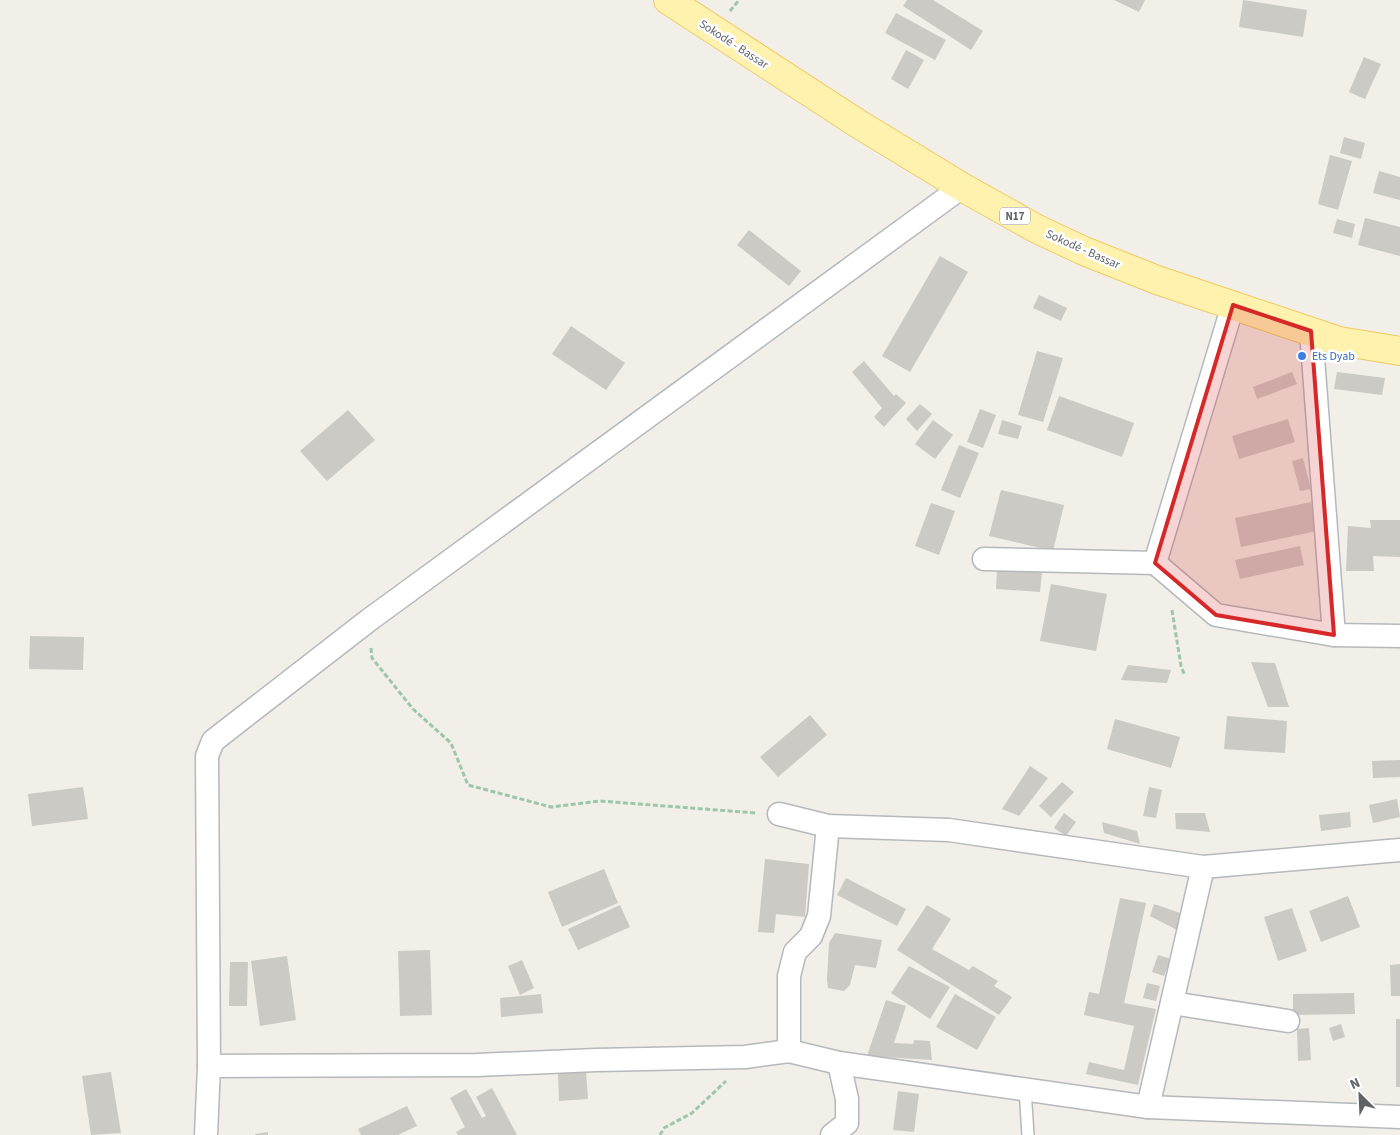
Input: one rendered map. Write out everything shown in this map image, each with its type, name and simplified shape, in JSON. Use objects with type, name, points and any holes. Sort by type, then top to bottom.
[{"type":"main road","name":"Sokodé - Bassar","points":[[668,0],[857,123],[962,187],[1037,229],[1084,251],[1157,280],[1339,341],[1400,351]]},
{"type":"street","points":[[206,1135],[209,1066],[207,756],[213,741],[226,729],[369,620],[962,187]]},
{"type":"street","points":[[1155,563],[1233,305]]},
{"type":"street","points":[[1311,331],[1334,635]]},
{"type":"street","points":[[984,559],[1155,563],[1216,615],[1334,635],[1400,636]]},
{"type":"street","points":[[779,814],[828,826],[949,830],[1203,867],[1400,850]]},
{"type":"street","points":[[789,1051],[789,976],[794,952],[811,936],[819,916],[828,826]]},
{"type":"street","points":[[1148,1107],[1203,867]]},
{"type":"street","points":[[1172,1003],[1288,1021]]},
{"type":"street","points":[[209,1066],[477,1065],[745,1057],[789,1051],[839,1063],[1148,1107],[1400,1117]]},
{"type":"street","points":[[832,1135],[847,1123],[847,1099],[839,1063]]},
{"type":"lane","points":[[1025,1089],[1028,1135]]},
{"type":"path","points":[[1172,605],[1181,666],[1186,676]]},
{"type":"path","points":[[369,620],[372,658],[413,708],[451,743],[468,785],[551,806],[600,801],[779,814]]},
{"type":"path","points":[[660,1135],[664,1128],[692,1113],[712,1096],[745,1057]]},
{"type":"highlighted area","points":[[1233,305],[1311,331],[1334,635],[1216,615],[1155,563]]},
{"type":"building","points":[[907,0],[933,0],[983,31],[971,50],[903,6]]},
{"type":"building","points":[[1114,0],[1145,0],[1139,12]]},
{"type":"building","points":[[1243,0],[1307,10],[1303,37],[1239,27]]},
{"type":"building","points":[[896,13],[946,40],[935,60],[885,33]]},
{"type":"building","points":[[906,50],[924,60],[908,89],[891,79]]},
{"type":"building","points":[[1364,57],[1381,64],[1365,99],[1349,92]]},
{"type":"building","points":[[1344,137],[1365,143],[1361,159],[1340,153]]},
{"type":"building","points":[[1330,155],[1352,161],[1338,210],[1318,204]]},
{"type":"building","points":[[1379,171],[1400,177],[1400,200],[1373,193]]},
{"type":"building","points":[[1365,218],[1400,227],[1400,256],[1358,245]]},
{"type":"building","points":[[1337,219],[1355,224],[1352,238],[1333,233]]},
{"type":"building","points":[[749,230],[801,271],[789,286],[737,245]]},
{"type":"building","points":[[940,256],[968,272],[910,372],[882,356]]},
{"type":"building","points":[[1039,295],[1067,308],[1061,321],[1033,308]]},
{"type":"building","points":[[571,326],[625,363],[606,390],[552,354]]},
{"type":"building","points":[[1037,351],[1063,358],[1043,422],[1018,415]]},
{"type":"building","points":[[864,361],[894,396],[896,394],[906,403],[884,427],[874,417],[882,408],[852,372]]},
{"type":"building","points":[[1292,372],[1297,384],[1257,399],[1253,387]]},
{"type":"building","points":[[1337,372],[1385,378],[1382,395],[1334,389]]},
{"type":"building","points":[[1059,396],[1134,423],[1122,457],[1047,430]]},
{"type":"building","points":[[920,404],[932,414],[917,431],[906,419]]},
{"type":"building","points":[[980,409],[996,415],[983,448],[967,442]]},
{"type":"building","points":[[348,410],[375,440],[327,481],[300,451]]},
{"type":"building","points":[[1288,419],[1295,442],[1239,459],[1232,436]]},
{"type":"building","points":[[933,420],[953,435],[935,459],[915,444]]},
{"type":"building","points":[[1002,420],[1022,426],[1018,439],[998,434]]},
{"type":"building","points":[[959,445],[979,453],[960,498],[941,490]]},
{"type":"building","points":[[1303,458],[1311,489],[1300,491],[1292,461]]},
{"type":"building","points":[[1001,490],[1064,505],[1053,551],[989,536]]},
{"type":"building","points":[[1311,502],[1317,531],[1241,547],[1235,518]]},
{"type":"building","points":[[931,503],[955,511],[939,555],[915,546]]},
{"type":"building","points":[[1370,520],[1400,520],[1400,557],[1373,556],[1374,571],[1346,571],[1348,526],[1371,528]]},
{"type":"building","points":[[1300,546],[1304,565],[1240,579],[1235,560]]},
{"type":"building","points":[[997,569],[1042,572],[1040,592],[996,589]]},
{"type":"building","points":[[1051,584],[1107,594],[1096,651],[1040,641]]},
{"type":"building","points":[[30,636],[84,637],[83,670],[29,669]]},
{"type":"building","points":[[1251,662],[1275,663],[1289,707],[1268,707]]},
{"type":"building","points":[[1128,665],[1171,670],[1167,683],[1121,680]]},
{"type":"building","points":[[810,715],[827,735],[778,777],[760,757]]},
{"type":"building","points":[[1227,716],[1287,721],[1285,753],[1224,749]]},
{"type":"building","points":[[1115,719],[1180,737],[1171,768],[1107,749]]},
{"type":"building","points":[[1400,760],[1400,777],[1373,778],[1372,761]]},
{"type":"building","points":[[1030,766],[1048,778],[1019,816],[1002,809]]},
{"type":"building","points":[[1062,782],[1074,792],[1051,817],[1039,806]]},
{"type":"building","points":[[83,787],[88,819],[32,826],[28,794]]},
{"type":"building","points":[[1149,787],[1162,790],[1156,818],[1143,816]]},
{"type":"building","points":[[1397,799],[1400,817],[1373,823],[1369,805]]},
{"type":"building","points":[[1350,812],[1351,827],[1321,831],[1319,815]]},
{"type":"building","points":[[1064,813],[1076,822],[1066,836],[1054,828]]},
{"type":"building","points":[[1175,813],[1205,813],[1210,832],[1176,829]]},
{"type":"building","points":[[1102,822],[1137,831],[1140,844],[1104,833]]},
{"type":"building","points":[[765,859],[809,864],[805,917],[776,914],[774,933],[758,932]]},
{"type":"building","points":[[604,869],[618,903],[562,927],[548,892]]},
{"type":"building","points":[[846,878],[906,909],[897,926],[837,895]]},
{"type":"building","points":[[1348,896],[1360,927],[1321,942],[1309,911]]},
{"type":"building","points":[[1120,898],[1146,903],[1124,1003],[1156,1009],[1138,1085],[1086,1074],[1089,1062],[1124,1070],[1134,1026],[1084,1015],[1089,992],[1099,994]]},
{"type":"building","points":[[1154,904],[1186,915],[1177,930],[1150,916]]},
{"type":"building","points":[[620,905],[630,927],[578,950],[568,929]]},
{"type":"building","points":[[927,905],[951,919],[932,949],[969,970],[973,966],[998,981],[994,986],[1012,997],[999,1015],[897,950]]},
{"type":"building","points":[[1292,908],[1307,951],[1278,961],[1264,917]]},
{"type":"building","points":[[835,933],[882,940],[876,968],[855,965],[850,985],[844,991],[828,988],[829,943]]},
{"type":"building","points":[[430,950],[432,1015],[400,1016],[398,951]]},
{"type":"building","points":[[1158,955],[1171,959],[1164,976],[1152,972]]},
{"type":"building","points":[[287,956],[296,1020],[260,1026],[251,961]]},
{"type":"building","points":[[522,960],[534,988],[520,995],[508,966]]},
{"type":"building","points":[[230,962],[248,962],[247,1006],[229,1006]]},
{"type":"building","points":[[1400,964],[1400,996],[1391,996],[1390,965]]},
{"type":"building","points":[[909,966],[950,987],[930,1019],[891,993]]},
{"type":"building","points":[[1147,983],[1160,986],[1156,1001],[1143,998]]},
{"type":"building","points":[[1354,993],[1355,1014],[1293,1015],[1293,994]]},
{"type":"building","points":[[541,994],[543,1013],[501,1017],[500,998]]},
{"type":"building","points":[[955,994],[996,1017],[977,1050],[936,1027]]},
{"type":"building","points":[[886,1000],[906,1006],[894,1043],[913,1044],[914,1040],[930,1041],[932,1060],[867,1056]]},
{"type":"building","points":[[1396,1019],[1400,1019],[1400,1087],[1396,1087]]},
{"type":"building","points":[[1341,1024],[1345,1037],[1333,1041],[1329,1028]]},
{"type":"building","points":[[1309,1028],[1311,1060],[1298,1061],[1297,1029]]},
{"type":"building","points":[[111,1072],[121,1133],[91,1135],[82,1076]]},
{"type":"building","points":[[586,1072],[588,1099],[559,1101],[558,1073]]},
{"type":"building","points":[[492,1088],[517,1135],[458,1135],[456,1132],[465,1127],[450,1098],[466,1089],[482,1118],[486,1116],[476,1097]]},
{"type":"building","points":[[898,1091],[919,1094],[914,1132],[893,1130]]},
{"type":"building","points":[[407,1106],[417,1126],[398,1135],[361,1135],[358,1129]]},
{"type":"building","points":[[268,1132],[268,1135],[255,1135],[255,1134]]},
{"type":"place","name":"Ets Dyab","points":[[1302,356]]}]
